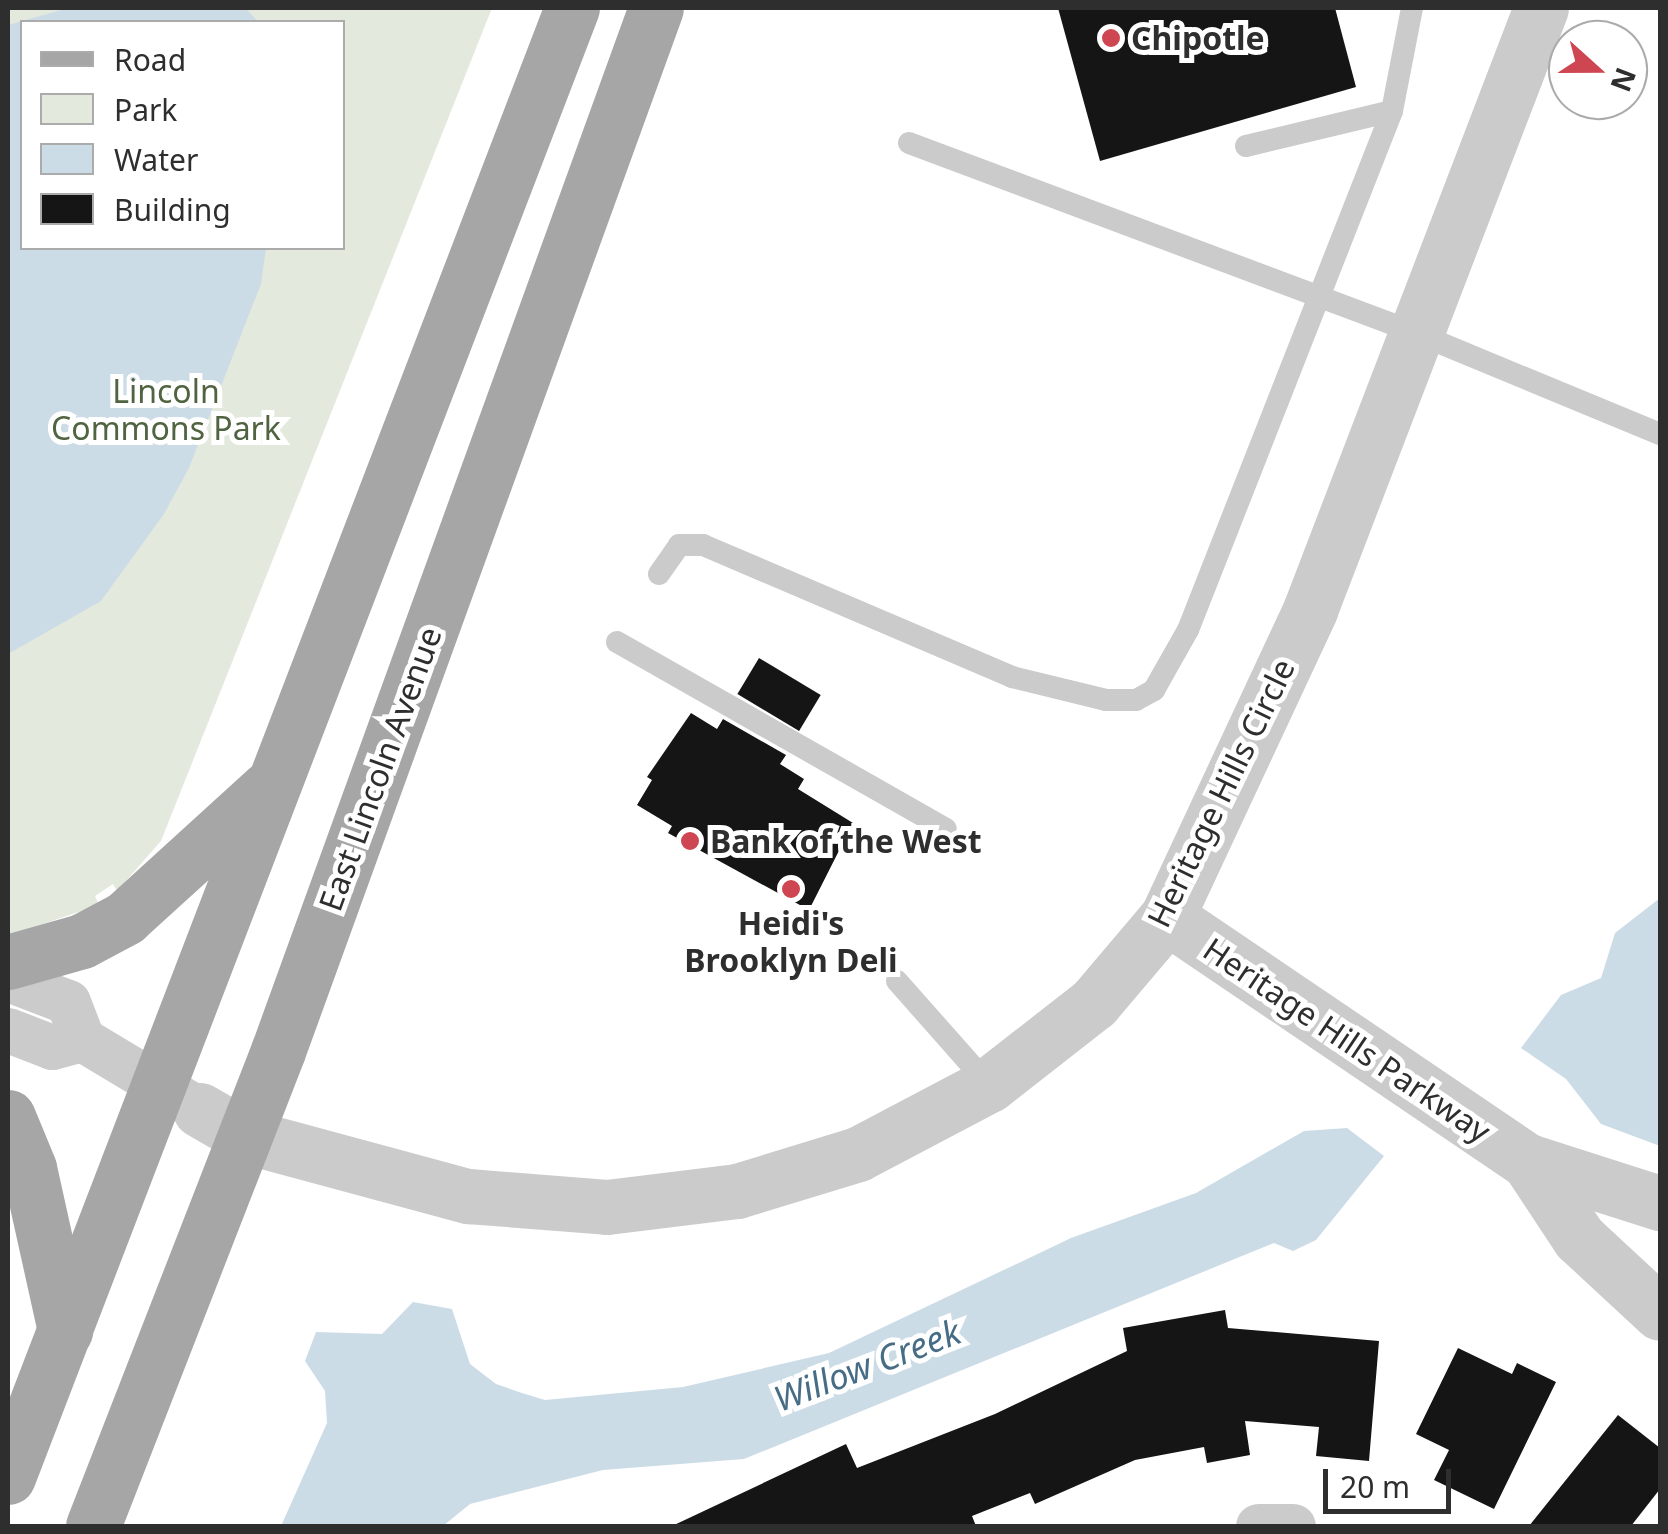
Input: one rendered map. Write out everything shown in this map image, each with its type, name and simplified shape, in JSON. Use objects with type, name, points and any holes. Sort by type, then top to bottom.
[{"type":"main road","name":"East Lincoln Avenue","points":[[94,1526],[202,1111],[278,779],[572,8]]},
{"type":"main road","name":"East Lincoln Avenue","points":[[8,1477],[65,1331],[202,1111],[656,8]]},
{"type":"main road","points":[[8,962],[82,941],[125,918],[278,779]]},
{"type":"main road","points":[[8,1117],[28,1168],[65,1331]]},
{"type":"street","name":"Heritage Hills Circle","points":[[202,1111],[468,1196],[607,1208],[737,1191],[858,1154],[989,1085],[1094,1003],[1167,917],[1310,610],[1541,8]]},
{"type":"street","name":"Heritage Hills Parkway","points":[[1167,917],[1528,1160],[1660,1203]]},
{"type":"street","points":[[8,979],[68,1002],[82,1040],[202,1111]]},
{"type":"street","points":[[8,1030],[52,1048],[82,1040]]},
{"type":"street","name":"Heritage Hills Parkway","points":[[1528,1160],[1579,1238],[1660,1314]]},
{"type":"street","points":[[1258,1526],[1293,1526]]},
{"type":"lane","points":[[658,574],[679,545],[703,545],[1012,677],[1106,700],[1136,700],[1154,690],[1171,669],[1392,111],[1412,8]]},
{"type":"lane","points":[[1246,146],[1392,111]]},
{"type":"lane","points":[[909,144],[1416,333],[1660,434]]},
{"type":"lane","points":[[617,642],[946,829]]},
{"type":"lane","points":[[897,981],[989,1085]]},
{"type":"green space","name":"Lincoln Commons Park","points":[[8,8],[492,8],[161,841],[117,891],[113,884],[95,896],[99,905],[8,936]]},
{"type":"water","points":[[68,8],[246,8],[256,20],[26,20]]},
{"type":"water","points":[[20,22],[20,250],[266,250],[261,284],[189,468],[164,514],[101,601],[8,654],[8,25]]},
{"type":"water","points":[[1660,898],[1660,1146],[1601,1124],[1566,1079],[1521,1048],[1561,995],[1601,978],[1615,933]]},
{"type":"water","name":"Willow Creek","points":[[1347,1128],[1384,1156],[1316,1240],[1293,1251],[1274,1243],[744,1459],[603,1470],[470,1504],[443,1526],[281,1526],[327,1423],[325,1391],[305,1361],[316,1332],[382,1334],[413,1302],[452,1309],[470,1364],[496,1384],[522,1393],[545,1400],[683,1387],[829,1353],[1071,1238],[1196,1193],[1304,1131]]},
{"type":"building","points":[[1058,8],[1335,8],[1356,87],[1100,161]]},
{"type":"building","points":[[759,658],[821,695],[799,731],[737,694]]},
{"type":"building","points":[[691,713],[717,729],[723,719],[786,755],[780,764],[804,779],[798,789],[853,823],[809,910],[668,833],[672,826],[637,805],[652,780],[647,777]]},
{"type":"building","points":[[1225,1310],[1228,1328],[1379,1341],[1369,1461],[1316,1456],[1319,1427],[1245,1421],[1250,1455],[1207,1463],[1204,1447],[1135,1460],[1035,1504],[1030,1493],[972,1516],[976,1526],[672,1526],[846,1444],[857,1468],[995,1414],[1127,1351],[1123,1328]]},
{"type":"building","points":[[1458,1348],[1512,1374],[1517,1363],[1556,1382],[1494,1509],[1434,1480],[1449,1450],[1416,1434]]},
{"type":"building","points":[[1618,1415],[1660,1448],[1660,1489],[1631,1526],[1529,1526]]},
{"type":"place","name":"Chipotle","points":[[1111,38]]},
{"type":"place","name":"Bank of the West","points":[[690,841]]},
{"type":"place","name":"Heidi's Brooklyn Deli","points":[[791,889]]}]
